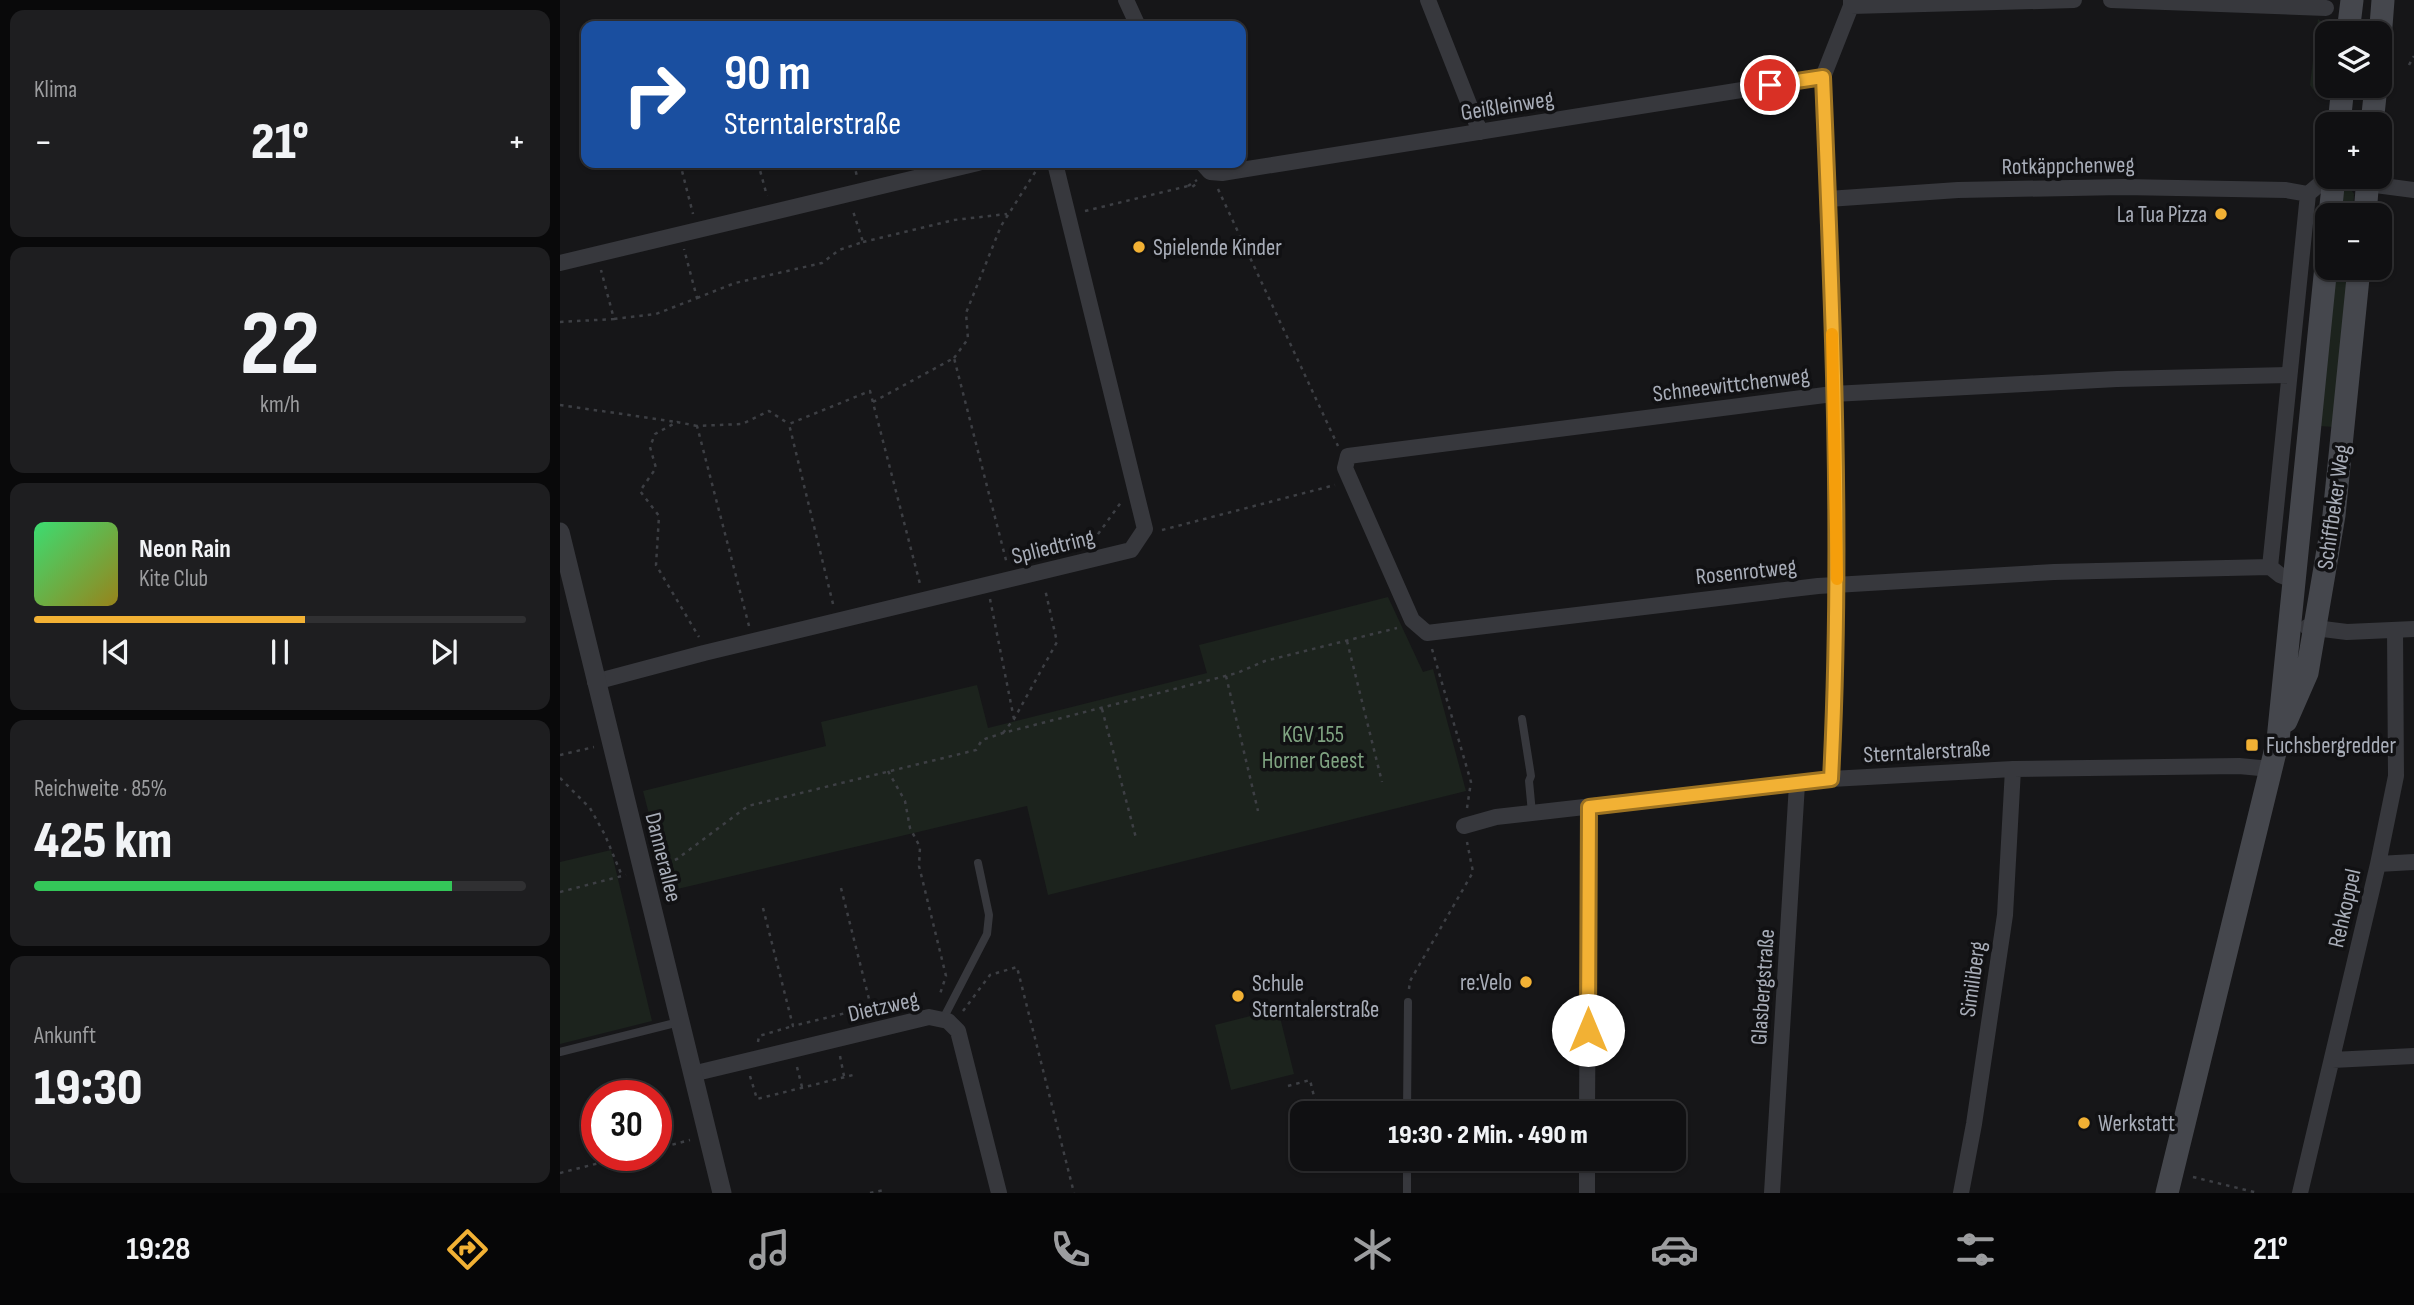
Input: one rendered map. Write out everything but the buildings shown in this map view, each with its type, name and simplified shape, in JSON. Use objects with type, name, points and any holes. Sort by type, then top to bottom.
[{"type":"main road","points":[[2349,21],[2352,0]]},
{"type":"main road","points":[[2382,21],[2384,0]]},
{"type":"main road","name":"Schiffbeker Weg","points":[[2170,1182],[2278,740],[2325,280]]},
{"type":"main road","name":"Schiffbeker Weg","points":[[2278,740],[2307,673],[2315,628],[2334,515],[2359,280]]},
{"type":"street","points":[[1126,0],[1136,21]]},
{"type":"street","points":[[1428,0],[1480,132]]},
{"type":"street","points":[[1831,779],[1837,671],[1837,585],[1823,77],[1851,3],[2074,0]]},
{"type":"street","points":[[2111,0],[2326,4],[2337,21]]},
{"type":"street","name":"Geißleinweg","points":[[1209,168],[1222,173],[1823,77]]},
{"type":"street","points":[[560,263],[957,168]]},
{"type":"street","points":[[1056,168],[1145,529],[1142,536]]},
{"type":"street","points":[[2392,185],[2414,190]]},
{"type":"street","name":"Rotkäppchenweg","points":[[1828,200],[1958,190],[2123,187],[2286,190],[2308,194]]},
{"type":"street","points":[[2270,567],[2308,194],[2315,188]]},
{"type":"street","name":"Schneewittchenweg","points":[[1348,456],[1833,394],[2117,379],[2289,375]]},
{"type":"street","points":[[1348,456],[1345,468],[1350,481],[1412,620],[1427,633]]},
{"type":"street","name":"Dannerallee","points":[[560,532],[722,1193]]},
{"type":"street","name":"Spliedtring","points":[[595,682],[1131,550],[1142,536]]},
{"type":"street","name":"Schiffbeker Weg","points":[[2270,567],[2295,581]]},
{"type":"street","name":"Rosenrotweg","points":[[1427,633],[1837,585],[2054,572],[2270,567]]},
{"type":"street","points":[[2290,624],[2347,632],[2414,628]]},
{"type":"street","name":"Rehkoppel","points":[[2300,1193],[2378,864],[2396,776],[2395,630]]},
{"type":"street","name":"Sterntalerstraße","points":[[1464,826],[1496,817],[1831,779],[2013,769],[2239,766],[2271,769]]},
{"type":"street","name":"Similiberg","points":[[1961,1193],[2005,915],[2013,769]]},
{"type":"street","name":"Glasbergstraße","points":[[1772,1193],[1797,784]]},
{"type":"street","points":[[1587,1101],[1589,807]]},
{"type":"street","points":[[2378,864],[2414,862]]},
{"type":"street","name":"Dietzweg","points":[[692,1074],[898,1024],[942,1020],[958,1031],[999,1193]]},
{"type":"street","points":[[2332,1060],[2414,1056]]},
{"type":"street","points":[[1587,1171],[1587,1193]]},
{"type":"lane","points":[[1522,719],[1531,776],[1529,781],[1532,813]]},
{"type":"lane","points":[[942,1020],[988,934],[989,915],[978,863]]},
{"type":"lane","points":[[1408,1002],[1408,1101]]},
{"type":"lane","points":[[560,1052],[679,1022]]},
{"type":"lane","points":[[1407,1171],[1407,1193]]},
{"type":"path","points":[[2409,65],[2414,56]]},
{"type":"path","points":[[681,168],[697,230]]},
{"type":"path","points":[[759,168],[771,212]]},
{"type":"path","points":[[873,402],[954,358],[968,339],[966,313],[992,247],[1038,168]]},
{"type":"path","points":[[1206,168],[1337,445],[1348,456]]},
{"type":"path","points":[[1068,215],[1188,186]]},
{"type":"path","points":[[848,194],[863,242]]},
{"type":"path","points":[[560,322],[656,314],[735,283],[822,263],[839,250],[863,242],[954,220],[1009,214]]},
{"type":"path","points":[[680,234],[696,298]]},
{"type":"path","points":[[597,254],[614,319]]},
{"type":"path","points":[[954,358],[1011,580]]},
{"type":"path","points":[[789,424],[870,391],[924,601]]},
{"type":"path","points":[[560,405],[697,426],[742,424],[769,411],[789,424],[837,622]]},
{"type":"path","points":[[677,422],[654,434],[650,447],[656,468],[640,491],[659,516],[656,565],[698,631],[704,653]]},
{"type":"path","points":[[697,426],[753,642]]},
{"type":"path","points":[[1142,536],[1350,481]]},
{"type":"path","points":[[1077,564],[1134,484]]},
{"type":"path","points":[[1003,733],[1014,719],[1057,642],[1041,572]]},
{"type":"path","points":[[987,586],[1014,719]]},
{"type":"path","points":[[560,892],[642,872],[677,859],[748,806],[976,750],[982,740],[1003,733],[1226,676],[1265,661],[1397,628]]},
{"type":"path","points":[[1408,1002],[1410,981],[1473,873],[1464,826],[1471,782],[1427,633]]},
{"type":"path","points":[[1347,641],[1382,782]]},
{"type":"path","points":[[1226,676],[1258,811]]},
{"type":"path","points":[[1102,709],[1136,838]]},
{"type":"path","points":[[560,755],[610,743]]},
{"type":"path","points":[[888,771],[905,801],[910,828],[920,847],[919,866],[946,976],[942,1020]]},
{"type":"path","points":[[560,778],[590,808],[622,876]]},
{"type":"path","points":[[841,888],[871,1007]]},
{"type":"path","points":[[763,908],[793,1026],[871,1007],[887,1007],[894,1013],[898,1024]]},
{"type":"path","points":[[942,1020],[990,975],[1017,967],[1074,1193]]},
{"type":"path","points":[[836,1040],[844,1076]]},
{"type":"path","points":[[793,1050],[802,1087]]},
{"type":"path","points":[[746,1061],[757,1099],[853,1074]]},
{"type":"path","points":[[1288,1086],[1310,1080],[1315,1101]]},
{"type":"path","points":[[672,1145],[708,1136]]},
{"type":"path","points":[[560,1173],[581,1168]]},
{"type":"path","points":[[2170,1182],[2258,1193]]},
{"type":"path","points":[[870,1193],[884,1190]]},
{"type":"green space","points":[[2315,44],[2315,92],[2310,85]]},
{"type":"green space","points":[[2342,189],[2351,189],[2354,194],[2354,203],[2340,203]]},
{"type":"green space","points":[[2333,280],[2347,280],[2334,427],[2319,426]]},
{"type":"green space","name":"KGV 155 Horner Geest","points":[[1388,597],[1423,672],[1433,669],[1466,791],[1048,895],[1027,806],[669,891],[643,791],[826,746],[821,722],[977,685],[988,728],[1207,673],[1199,645]]},
{"type":"green space","points":[[611,850],[652,1021],[560,1044],[560,862]]},
{"type":"green space","points":[[1278,1009],[1294,1074],[1231,1090],[1215,1025]]},
{"type":"slow traffic","points":[[1832,334],[1837,579]]},
{"type":"place","name":"La Tua Pizza","points":[[2221,214]]},
{"type":"place","name":"Spielende Kinder","points":[[1139,247]]},
{"type":"place","name":"Fuchsbergredder","points":[[2252,745]]},
{"type":"place","name":"re:Velo","points":[[1526,982]]},
{"type":"place","name":"Schule Sterntalerstraße","points":[[1238,996]]},
{"type":"place","name":"Werkstatt","points":[[2084,1123]]},
{"type":"route","points":[[1588,1030],[1589,807],[1831,779],[1837,671],[1837,585],[1823,77],[1770,85]]}]
